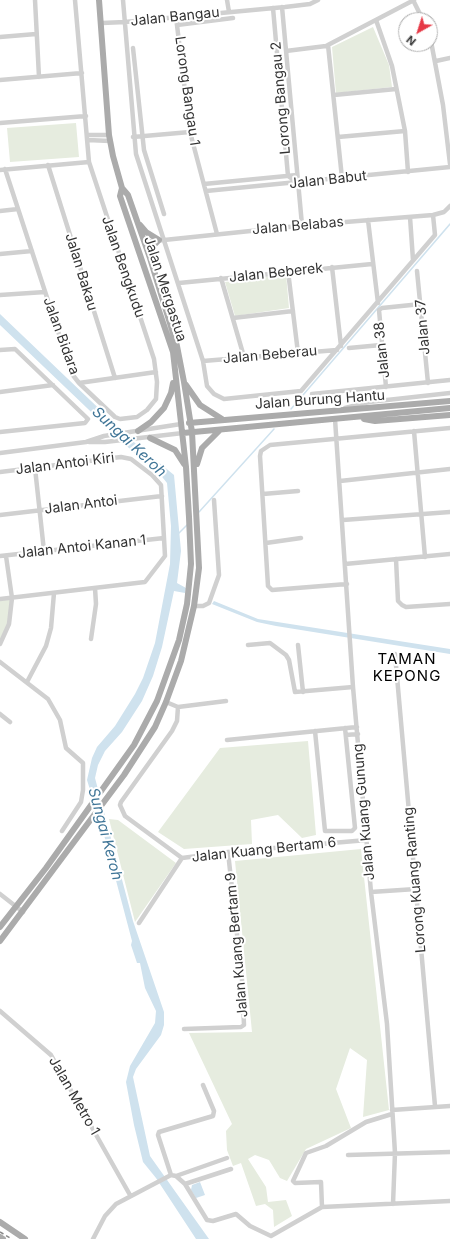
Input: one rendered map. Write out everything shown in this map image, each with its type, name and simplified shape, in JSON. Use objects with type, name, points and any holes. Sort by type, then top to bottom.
[{"type":"main road","name":"Jalan Mergastua","points":[[0,941],[80,836],[142,749],[166,702],[181,660],[194,606],[199,568],[198,517],[192,432],[184,382],[177,346],[150,258],[128,195],[122,188],[109,138],[102,23],[99,0]]},
{"type":"main road","name":"Jalan Mergastua","points":[[0,927],[117,771],[134,745],[157,701],[179,640],[187,604],[191,564],[186,467],[182,424],[174,373],[173,352],[120,196],[122,188]]},
{"type":"main road","points":[[137,220],[146,232],[161,240],[152,247],[150,258]]},
{"type":"main road","points":[[132,228],[144,242],[140,254]]},
{"type":"main road","points":[[137,432],[151,422],[164,408],[171,393],[174,373]]},
{"type":"main road","points":[[184,382],[194,399],[222,420]]},
{"type":"main road","name":"Jalan Burung Hantu","points":[[182,433],[352,418],[450,401]]},
{"type":"main road","name":"Jalan Burung Hantu","points":[[182,424],[330,412],[422,407],[450,408]]},
{"type":"main road","points":[[352,418],[375,421],[450,415]]},
{"type":"main road","points":[[195,471],[202,448],[221,429]]},
{"type":"main road","points":[[150,438],[175,450],[186,467]]},
{"type":"main road","points":[[0,1222],[25,1239]]},
{"type":"street","points":[[35,0],[39,77]]},
{"type":"street","name":"Jalan Bengkudu","points":[[75,0],[89,162],[135,299],[154,359],[156,372]]},
{"type":"street","points":[[123,0],[133,137],[136,154],[161,240],[179,283],[203,361],[207,386],[214,394],[224,399],[301,391],[435,235],[434,215]]},
{"type":"street","points":[[227,0],[229,12]]},
{"type":"street","name":"Jalan Bangau","points":[[102,23],[176,18],[306,5],[318,0]]},
{"type":"street","points":[[286,51],[328,45],[414,0],[419,12]]},
{"type":"street","name":"Lorong Bangau 2","points":[[282,7],[302,226]]},
{"type":"street","name":"Lorong Bangau 2","points":[[273,8],[288,176]]},
{"type":"street","name":"Lorong Bangau 1","points":[[176,18],[190,132],[217,234]]},
{"type":"street","points":[[177,25],[233,18]]},
{"type":"street","points":[[376,20],[392,66],[405,131],[408,172]]},
{"type":"street","points":[[0,37],[36,34]]},
{"type":"street","points":[[328,45],[342,178]]},
{"type":"street","points":[[133,48],[142,136],[146,160],[164,214]]},
{"type":"street","points":[[434,52],[450,164]]},
{"type":"street","points":[[436,60],[450,58]]},
{"type":"street","points":[[0,80],[82,73]]},
{"type":"street","points":[[334,95],[396,89]]},
{"type":"street","points":[[0,123],[86,116]]},
{"type":"street","points":[[338,137],[405,131]]},
{"type":"street","points":[[133,137],[190,132]]},
{"type":"street","points":[[88,138],[109,138]]},
{"type":"street","points":[[3,170],[89,162]]},
{"type":"street","name":"Jalan Bakau","points":[[48,165],[115,378]]},
{"type":"street","name":"Jalan Babut","points":[[206,191],[450,167]]},
{"type":"street","name":"Jalan Bidara","points":[[3,170],[18,209],[72,374],[79,383],[120,419],[132,418],[147,410],[156,399],[156,372]]},
{"type":"street","name":"Jalan Babut","points":[[204,184],[297,175]]},
{"type":"street","points":[[288,176],[298,183]]},
{"type":"street","name":"Jalan Belabas","points":[[144,242],[302,226],[434,215],[444,212],[450,207]]},
{"type":"street","points":[[0,211],[18,209]]},
{"type":"street","points":[[410,217],[413,260]]},
{"type":"street","points":[[368,220],[372,264],[378,303]]},
{"type":"street","points":[[0,254],[32,251]]},
{"type":"street","name":"Jalan Beberek","points":[[179,283],[288,271],[372,264]]},
{"type":"street","points":[[332,267],[341,346]]},
{"type":"street","points":[[288,271],[298,353]]},
{"type":"street","name":"Jalan 37","points":[[417,271],[428,383]]},
{"type":"street","points":[[221,278],[244,357]]},
{"type":"street","points":[[0,295],[45,292]]},
{"type":"street","name":"Jalan 38","points":[[386,387],[378,314],[382,308],[421,304]]},
{"type":"street","points":[[233,318],[293,311]]},
{"type":"street","points":[[348,348],[381,345]]},
{"type":"street","points":[[0,350],[11,348],[15,349],[88,419],[86,423],[0,432]]},
{"type":"street","name":"Jalan Beberau","points":[[203,361],[337,350]]},
{"type":"street","points":[[79,383],[156,372]]},
{"type":"street","points":[[312,394],[450,380]]},
{"type":"street","points":[[0,392],[53,385]]},
{"type":"street","points":[[330,412],[369,402],[450,393]]},
{"type":"street","name":"Jalan Kuang Gunung","points":[[335,419],[346,564],[353,687],[371,892],[387,1024],[395,1153],[393,1204]]},
{"type":"street","points":[[86,442],[104,436],[182,424]]},
{"type":"street","points":[[347,584],[272,590],[268,586],[260,456],[261,451],[266,446],[450,428]]},
{"type":"street","points":[[414,432],[425,557]]},
{"type":"street","points":[[0,453],[86,442],[150,438],[182,433]]},
{"type":"street","name":"Jalan Antoi Kiri","points":[[0,472],[121,457],[131,459],[152,476],[161,485],[162,496]]},
{"type":"street","points":[[35,468],[44,551]]},
{"type":"street","points":[[340,481],[450,469]]},
{"type":"street","points":[[263,494],[298,491]]},
{"type":"street","points":[[0,599],[145,582],[165,556],[162,496]]},
{"type":"street","name":"Jalan Antoi","points":[[0,515],[162,496]]},
{"type":"street","points":[[194,606],[203,606],[209,603],[219,575],[214,500]]},
{"type":"street","points":[[342,520],[450,512]]},
{"type":"street","name":"Jalan Antoi Kanan 1","points":[[0,556],[164,538]]},
{"type":"street","points":[[266,543],[301,538]]},
{"type":"street","points":[[346,564],[450,554]]},
{"type":"street","points":[[0,644],[9,624],[12,598],[6,556]]},
{"type":"street","points":[[396,559],[398,601],[402,605],[406,607],[450,604]]},
{"type":"street","points":[[91,638],[96,604],[95,588]]},
{"type":"street","points":[[27,682],[46,646],[51,628],[54,593]]},
{"type":"street","points":[[248,645],[270,643],[286,655],[289,660],[295,692],[353,687]]},
{"type":"street","points":[[298,645],[303,692]]},
{"type":"street","name":"Lorong Kuang Ranting","points":[[395,654],[435,1106]]},
{"type":"street","points":[[0,662],[45,696],[57,714],[66,748],[83,763],[83,790],[80,802],[62,831]]},
{"type":"street","points":[[166,702],[178,707],[226,701]]},
{"type":"street","name":"Jalan Kuang Bertam 6","points":[[178,707],[177,721],[172,731],[120,805],[125,816],[182,858],[228,852],[367,840]]},
{"type":"street","points":[[0,714],[10,722]]},
{"type":"street","points":[[227,740],[357,727]]},
{"type":"street","points":[[315,731],[325,828],[327,832],[352,831],[355,828],[345,728]]},
{"type":"street","points":[[346,735],[358,734]]},
{"type":"street","name":"Jalan Kuang Bertam 9","points":[[184,1028],[241,1027],[244,1025],[242,980],[228,852]]},
{"type":"street","points":[[138,923],[182,858]]},
{"type":"street","points":[[371,892],[416,889]]},
{"type":"street","points":[[0,894],[23,912]]},
{"type":"street","name":"Jalan Metro 1","points":[[0,1011],[51,1055],[130,1195]]},
{"type":"street","points":[[203,1085],[214,1111],[213,1116],[158,1133],[172,1176],[185,1184],[207,1220],[213,1221],[236,1214],[250,1226],[273,1237],[322,1207],[450,1201]]},
{"type":"street","points":[[322,1207],[321,1182],[295,1183],[293,1181],[306,1153],[323,1148],[366,1122],[392,1112],[435,1106],[450,1106]]},
{"type":"street","points":[[348,1156],[450,1152]]},
{"type":"street","points":[[93,1239],[105,1216],[116,1204],[130,1195],[172,1176],[227,1158]]},
{"type":"street","points":[[185,1184],[231,1169]]},
{"type":"shaded area","points":[[373,27],[389,65],[392,87],[336,93],[332,47]]},
{"type":"shaded area","points":[[76,123],[79,157],[10,162],[7,128]]},
{"type":"shaded area","points":[[286,274],[289,308],[235,316],[225,282]]},
{"type":"shaded area","points":[[12,598],[9,624],[0,644],[0,599]]},
{"type":"shaded area","points":[[308,741],[316,835],[302,838],[278,815],[251,820],[252,844],[184,849],[158,832],[220,748]]},
{"type":"shaded area","points":[[109,819],[118,820],[176,863],[135,922]]},
{"type":"shaded area","points":[[361,849],[389,1110],[363,1117],[367,1060],[350,1048],[336,1089],[351,1128],[306,1149],[287,1181],[280,1178],[269,1160],[255,1155],[248,1159],[266,1187],[268,1202],[286,1200],[292,1216],[274,1227],[273,1210],[265,1204],[256,1206],[241,1163],[233,1166],[227,1150],[226,1131],[232,1124],[189,1033],[252,1032],[235,861]]},
{"type":"water","name":"Sungai Keroh","points":[[0,314],[135,443],[174,475],[181,551],[177,583],[186,588],[185,593],[174,591],[162,647],[153,676],[142,701],[122,732],[105,751],[98,765],[95,778],[133,921],[164,1012],[164,1025],[161,1035],[136,1069],[133,1077],[150,1156],[209,1239],[196,1239],[156,1178],[143,1162],[126,1082],[130,1066],[155,1023],[156,1011],[145,988],[140,963],[137,963],[131,945],[132,941],[104,835],[87,780],[92,758],[97,747],[115,726],[135,694],[143,678],[155,643],[170,564],[171,526],[167,483],[159,473],[131,450],[0,325]]},
{"type":"water","points":[[214,601],[258,619],[450,649],[450,654],[257,622],[212,604]]},
{"type":"water","points":[[200,1182],[205,1195],[196,1198],[191,1190],[192,1185]]},
{"type":"waterway","points":[[291,409],[450,224]]},
{"type":"waterway","points":[[199,512],[274,429]]},
{"type":"waterway","points":[[178,534],[187,525]]},
{"type":"railway","points":[[0,1232],[12,1239]]},
{"type":"district","name":"TAMAN KEPONG","points":[[407,668]]}]
